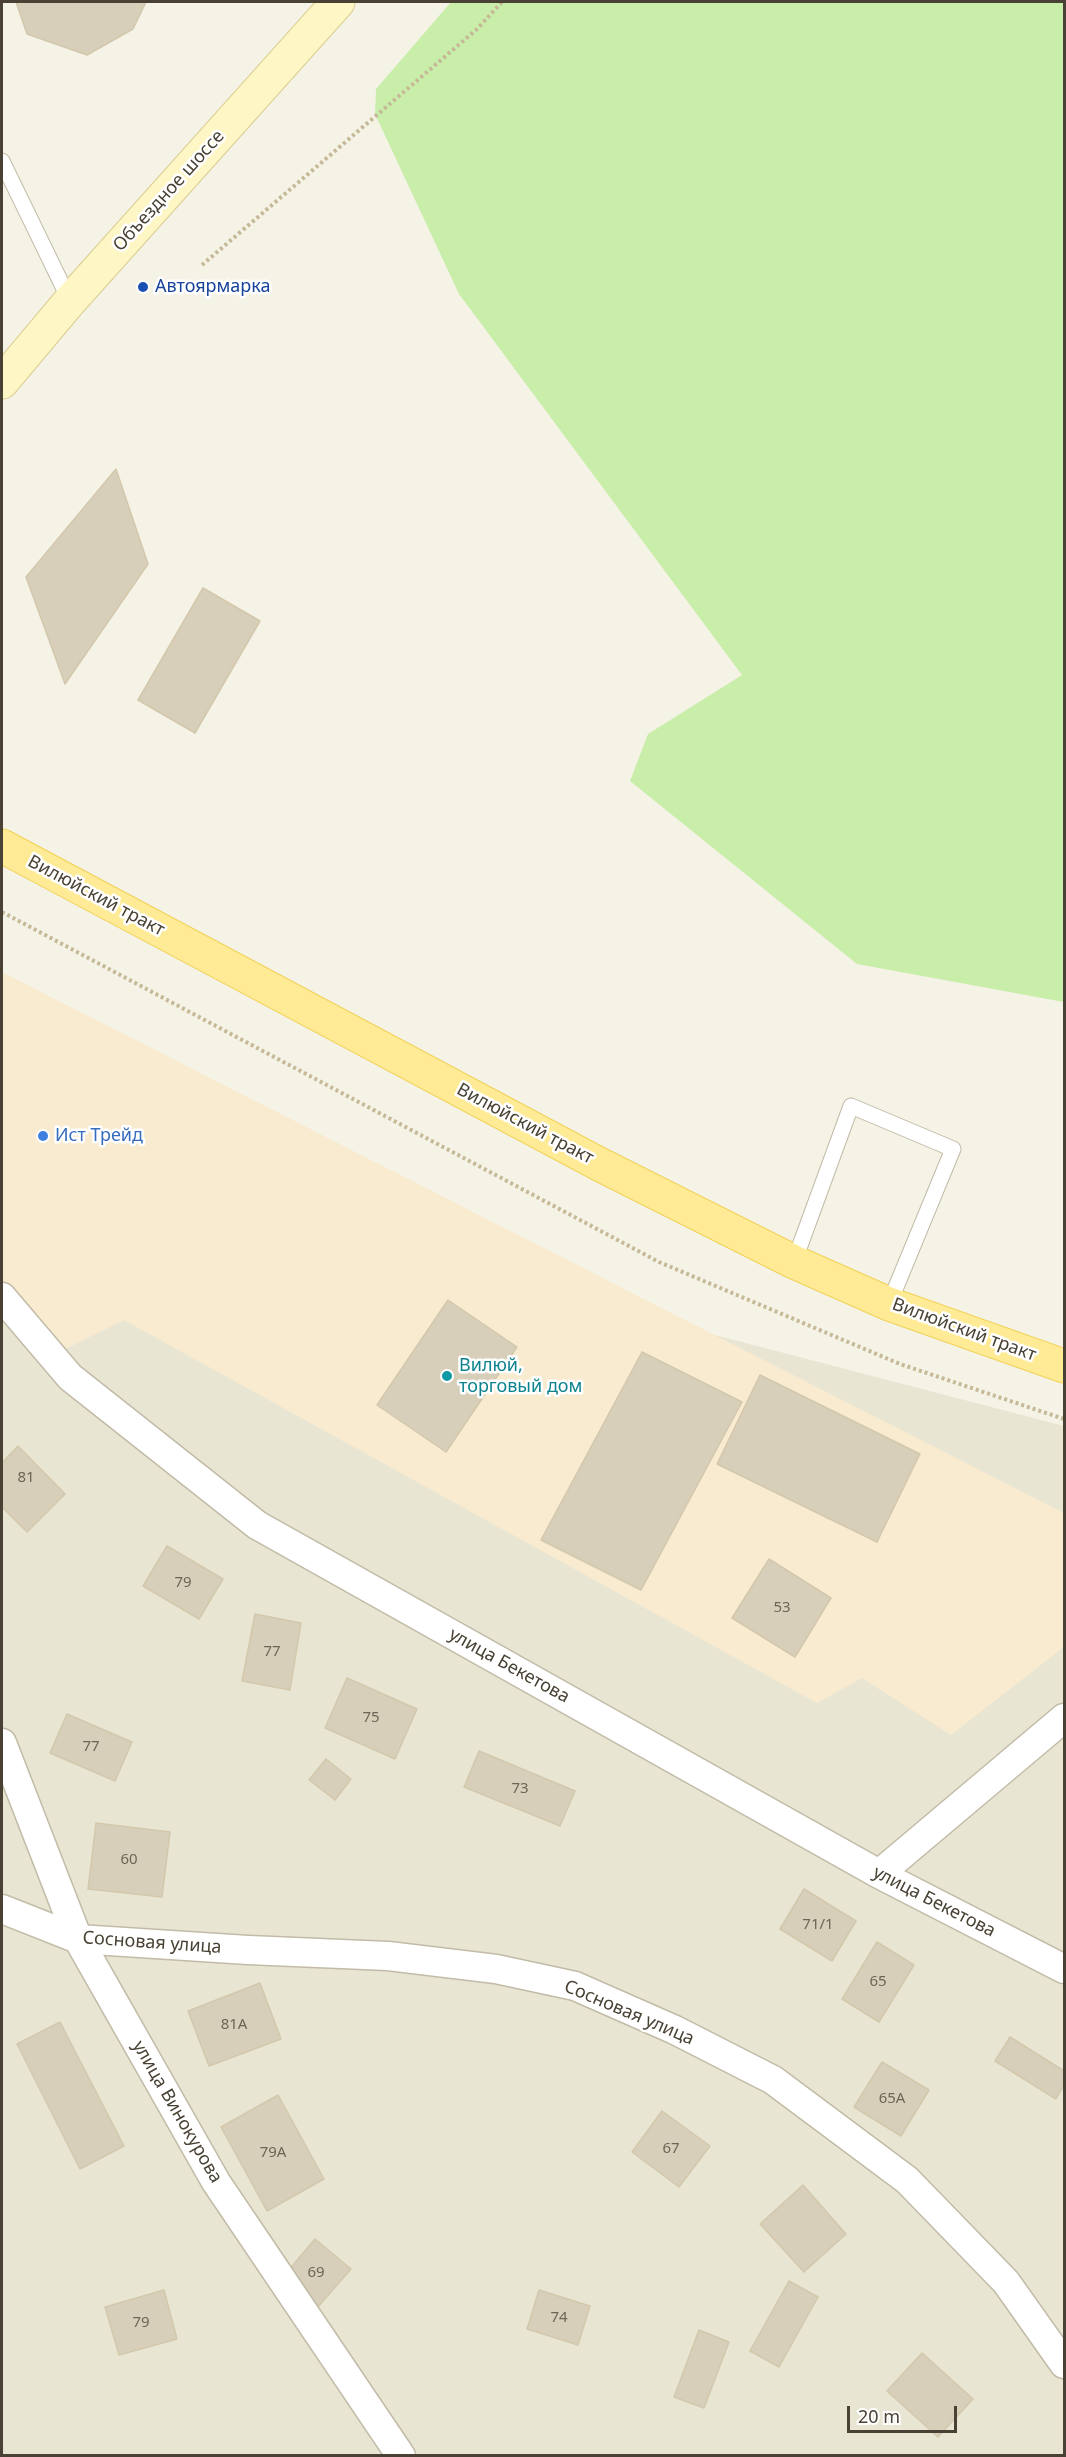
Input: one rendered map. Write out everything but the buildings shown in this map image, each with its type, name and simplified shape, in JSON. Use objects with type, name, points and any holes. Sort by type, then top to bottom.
[{"type":"main road","name":"Объездное шоссе","points":[[2,382],[70,302],[338,2]]},
{"type":"main road","name":"Вилюйский тракт","points":[[2,846],[599,1164],[794,1262],[889,1304],[1065,1366]]},
{"type":"street","name":"улица Бекетова","points":[[2,1297],[70,1377],[257,1524],[879,1874],[1065,1969]]},
{"type":"street","points":[[879,1874],[1065,1718]]},
{"type":"street","name":"улица Винокурова","points":[[2,1743],[78,1939],[216,2182],[401,2456]]},
{"type":"street","name":"Сосновая улица","points":[[2,1909],[78,1939],[388,1956],[496,1969],[575,1986],[675,2030],[773,2080],[907,2180],[1006,2282],[1065,2364]]},
{"type":"lane","points":[[2,161],[70,302]]},
{"type":"lane","points":[[794,1262],[851,1106],[953,1149],[889,1304]]},
{"type":"path","points":[[202,265],[476,30],[502,2]]},
{"type":"path","points":[[2,912],[659,1262],[900,1364],[1065,1419]]},
{"type":"shaded area","points":[[2,972],[1064,1513],[1064,1647],[951,1735],[862,1678],[817,1703],[124,1320],[59,1352],[2,1281]]},
{"type":"shaded area","points":[[2,990],[573,1298],[1064,1426],[1064,2455],[2,2455]]},
{"type":"green space","points":[[451,2],[1064,2],[1064,1002],[857,964],[630,781],[648,734],[742,675],[459,294],[375,114],[376,89]]},
{"type":"place","name":"Автоярмарка","points":[[143,287]]},
{"type":"place","name":"Ист Трейд","points":[[43,1136]]},
{"type":"place","name":"Вилюй, торговый дом","points":[[447,1376]]}]
